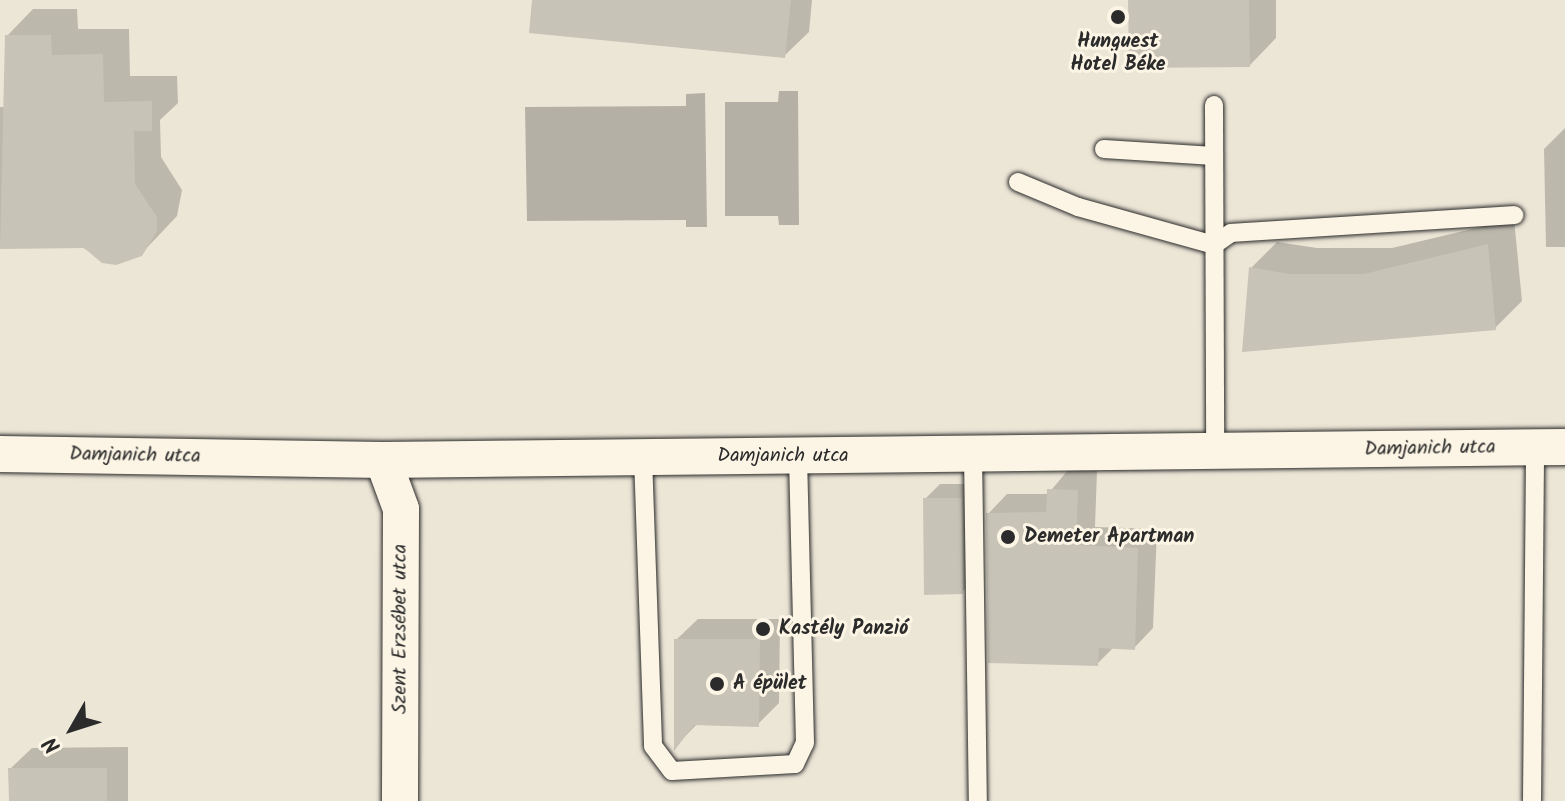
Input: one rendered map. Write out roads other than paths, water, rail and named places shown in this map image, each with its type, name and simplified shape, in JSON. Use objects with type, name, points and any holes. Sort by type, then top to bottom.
[{"type":"street","name":"Damjanich utca","points":[[0,454],[383,460],[1550,447]]},
{"type":"street","name":"Szent Erzsébet utca","points":[[383,460],[401,509],[400,801]]},
{"type":"lane","points":[[1214,105],[1215,451]]},
{"type":"lane","points":[[1104,149],[1214,156]]},
{"type":"lane","points":[[1018,182],[1078,207],[1214,245]]},
{"type":"lane","points":[[1214,245],[1231,233],[1514,215]]},
{"type":"lane","points":[[1532,801],[1550,447]]},
{"type":"lane","points":[[973,454],[978,801]]},
{"type":"lane","points":[[643,457],[653,746],[672,771],[795,764],[805,743],[798,456]]},
{"type":"place","name":"Hunguest Hotel Béke","points":[[1118,17]]},
{"type":"place","name":"Demeter Apartman","points":[[1008,537]]},
{"type":"place","name":"Kastély Panzió","points":[[763,629]]},
{"type":"place","name":"A épület","points":[[717,684]]}]
